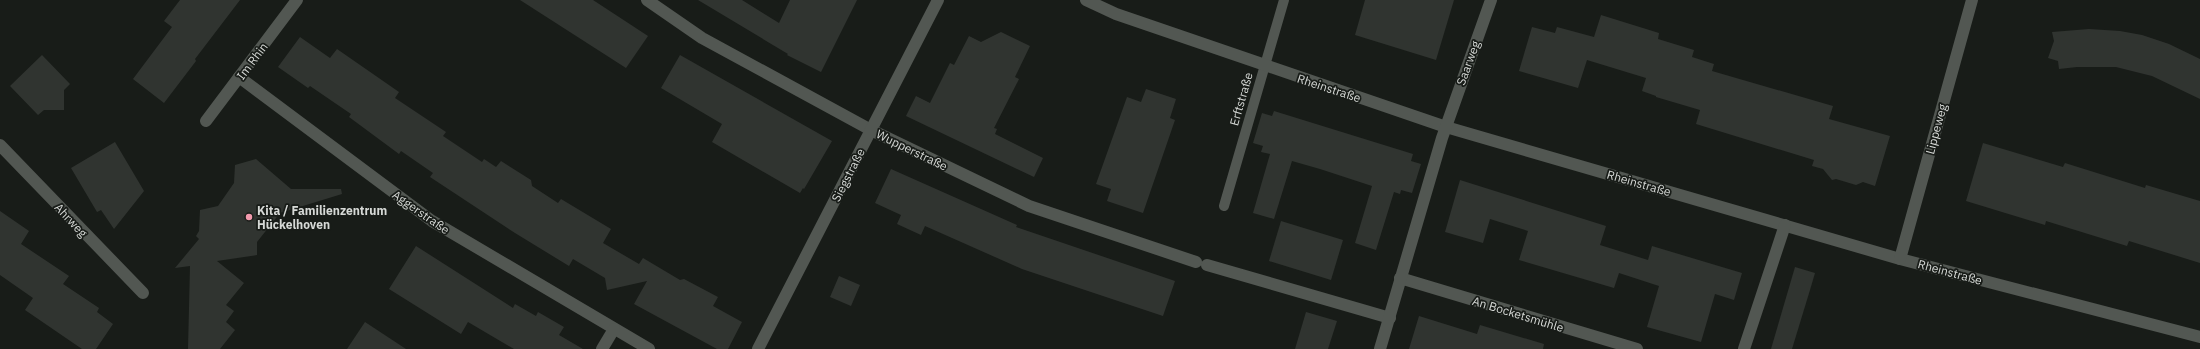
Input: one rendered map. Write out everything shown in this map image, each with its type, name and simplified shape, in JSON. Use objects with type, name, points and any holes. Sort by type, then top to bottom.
[{"type":"street","name":"Im Rhin","points":[[206,122],[297,0]]},
{"type":"street","name":"Wupperstraße","points":[[647,0],[702,38],[871,130],[1029,206],[1201,263],[1390,318]]},
{"type":"street","name":"Siegstraße","points":[[758,349],[938,0]]},
{"type":"street","name":"Rheinstraße","points":[[1086,0],[1116,14],[1264,66],[1446,127],[1900,259],[2200,337]]},
{"type":"street","name":"Saarweg","points":[[1446,127],[1491,0]]},
{"type":"street","name":"Lippeweg","points":[[1900,259],[1972,0]]},
{"type":"street","name":"Aggerstraße","points":[[239,78],[432,221],[649,349]]},
{"type":"street","points":[[1380,349],[1446,127]]},
{"type":"street","name":"Ahrweg","points":[[0,145],[143,293]]},
{"type":"street","points":[[1744,349],[1785,225]]},
{"type":"street","name":"An Bocketsmühle","points":[[1400,278],[1637,349]]},
{"type":"street","points":[[602,349],[614,329]]},
{"type":"lane","name":"Erftstraße","points":[[1224,206],[1284,0]]},
{"type":"building","points":[[180,0],[240,0],[164,103],[133,79],[172,27],[164,21]]},
{"type":"building","points":[[520,0],[593,0],[648,36],[626,68]]},
{"type":"building","points":[[698,0],[742,0],[779,23],[790,0],[857,0],[821,72],[787,55],[788,54]]},
{"type":"building","points":[[1365,0],[1454,0],[1436,60],[1355,35]]},
{"type":"building","points":[[1601,15],[1659,33],[1658,39],[1694,50],[1692,57],[1714,64],[1712,71],[1833,106],[1829,119],[1890,136],[1875,186],[1863,182],[1856,185],[1836,179],[1832,180],[1823,169],[1812,166],[1814,160],[1696,124],[1700,110],[1656,97],[1642,91],[1646,78],[1587,60],[1578,88],[1519,71],[1532,27],[1555,33],[1557,27],[1594,37]]},
{"type":"building","points":[[2089,29],[2120,31],[2142,35],[2169,44],[2200,59],[2200,99],[2152,76],[2116,67],[2077,67],[2059,69],[2058,61],[2048,58],[2054,41],[2052,32]]},
{"type":"building","points":[[1001,32],[1030,46],[1015,77],[1019,79],[994,128],[997,129],[995,134],[1043,158],[1034,177],[906,116],[916,96],[930,103],[950,63],[954,65],[969,36],[981,42]]},
{"type":"building","points":[[300,37],[330,58],[337,49],[399,92],[395,98],[446,132],[443,136],[482,162],[484,159],[496,167],[501,161],[531,180],[532,186],[558,203],[561,199],[611,229],[603,243],[639,264],[643,258],[680,280],[684,279],[718,297],[713,306],[742,322],[728,349],[717,349],[634,304],[647,281],[607,290],[605,278],[573,259],[569,266],[515,233],[430,177],[433,173],[401,151],[399,154],[349,117],[351,114],[310,86],[308,88],[278,67]]},
{"type":"building","points":[[42,55],[70,84],[64,90],[64,110],[44,110],[38,115],[10,86]]},
{"type":"building","points":[[680,55],[832,141],[804,189],[803,188],[800,193],[712,142],[722,124],[661,88]]},
{"type":"building","points":[[1146,89],[1176,99],[1170,118],[1175,120],[1143,213],[1107,201],[1111,189],[1096,184],[1127,97],[1141,102]]},
{"type":"building","points":[[1274,111],[1413,154],[1411,161],[1421,164],[1412,193],[1401,190],[1400,194],[1394,192],[1376,250],[1355,243],[1372,186],[1320,169],[1292,161],[1274,219],[1253,213],[1270,154],[1261,152],[1263,146],[1253,143],[1262,113],[1272,116]]},
{"type":"building","points":[[115,142],[144,191],[114,229],[101,210],[97,212],[71,168]]},
{"type":"building","points":[[1983,143],[2063,167],[2065,163],[2145,188],[2146,185],[2200,201],[2200,263],[2129,241],[2127,246],[2046,221],[2045,225],[1966,201]]},
{"type":"building","points":[[256,159],[291,189],[341,189],[342,194],[280,213],[257,242],[257,255],[217,261],[244,283],[226,305],[234,311],[226,322],[235,330],[220,349],[188,349],[190,266],[175,268],[199,239],[196,236],[199,231],[200,210],[218,206],[234,183],[235,165]]},
{"type":"building","points":[[891,169],[1017,225],[1016,227],[1175,281],[1163,316],[1022,269],[925,226],[921,235],[897,224],[901,215],[875,203]]},
{"type":"building","points":[[1460,180],[1606,226],[1600,245],[1648,260],[1652,246],[1742,273],[1734,300],[1715,294],[1701,342],[1647,327],[1659,286],[1619,273],[1614,288],[1519,260],[1528,231],[1490,219],[1483,243],[1445,232]]},
{"type":"building","points":[[0,211],[29,231],[21,244],[69,276],[63,284],[99,308],[97,312],[113,324],[96,349],[82,349],[25,310],[33,298],[0,275]]},
{"type":"building","points":[[1281,221],[1343,240],[1331,280],[1269,261]]},
{"type":"building","points":[[416,246],[513,308],[515,304],[536,316],[538,312],[564,327],[559,335],[583,349],[514,349],[468,322],[461,334],[389,289]]},
{"type":"building","points":[[1795,267],[1815,273],[1792,349],[1771,349]]},
{"type":"building","points":[[839,276],[860,285],[851,306],[830,297]]},
{"type":"building","points":[[1306,312],[1337,321],[1328,349],[1295,349]]},
{"type":"building","points":[[1419,316],[1477,334],[1480,325],[1544,344],[1543,349],[1409,349]]},
{"type":"building","points":[[365,322],[406,349],[347,349]]},
{"type":"place","name":"Kita / Familienzentrum Hückelhoven","points":[[249,217]]}]
